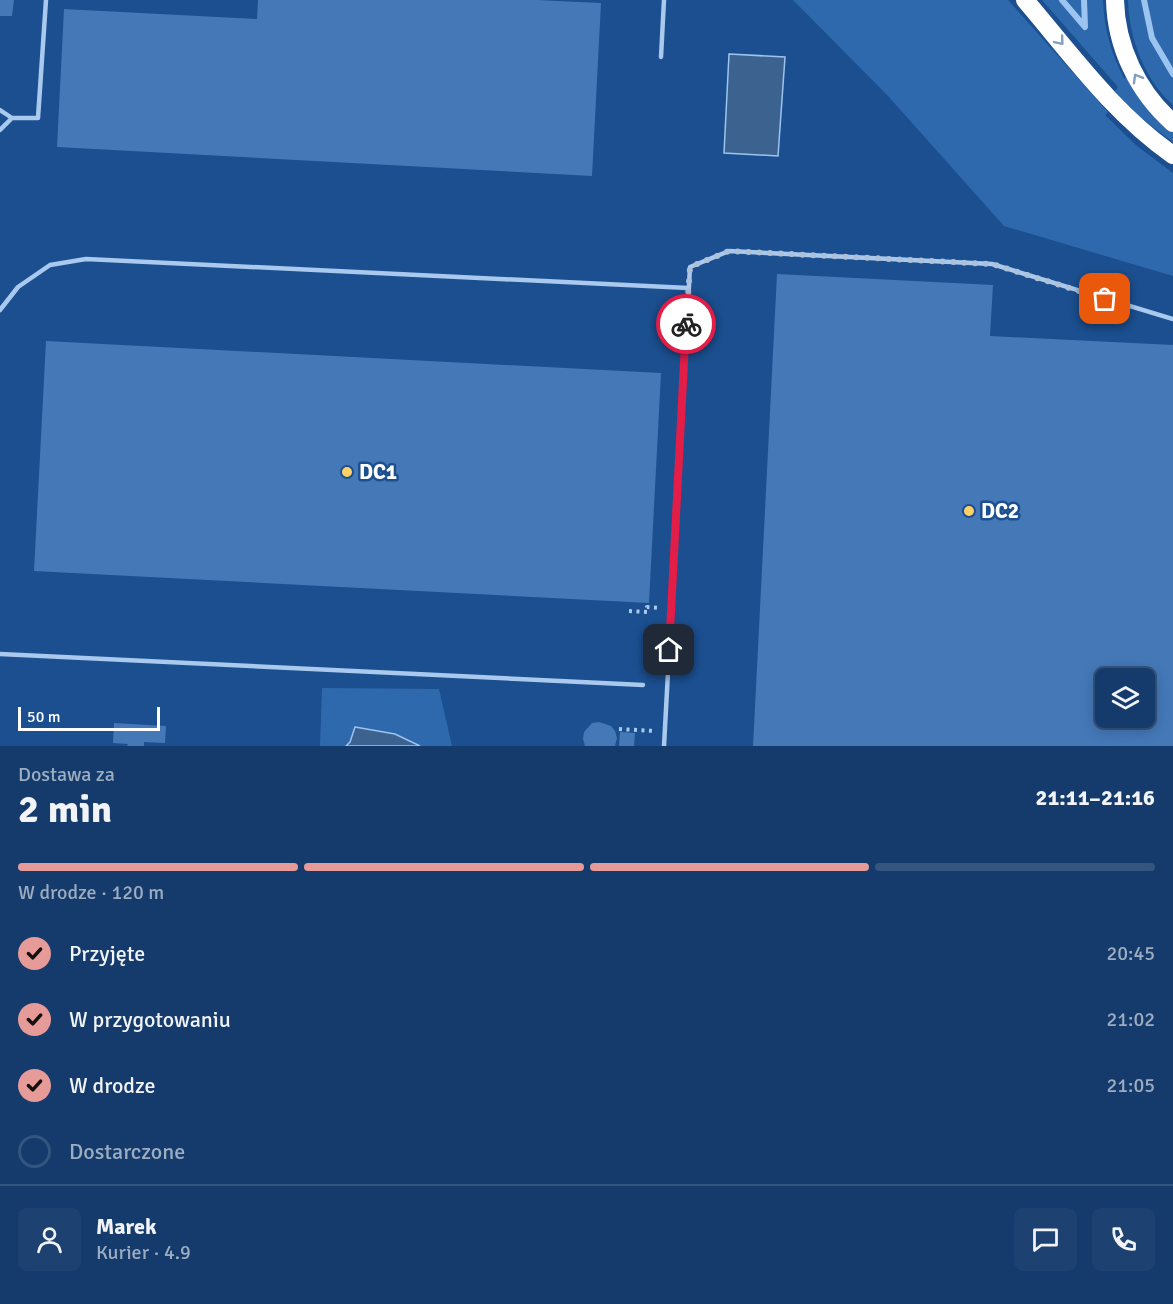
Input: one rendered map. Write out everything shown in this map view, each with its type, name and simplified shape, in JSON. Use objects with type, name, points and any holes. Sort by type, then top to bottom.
[{"type":"highway","points":[[1025,0],[1118,108],[1173,155]]},
{"type":"highway","points":[[1115,0],[1119,32],[1128,61],[1154,104],[1173,123]]},
{"type":"lane","points":[[0,110],[12,118],[38,118],[46,0]]},
{"type":"lane","points":[[661,57],[664,0]]},
{"type":"lane","points":[[0,130],[12,118]]},
{"type":"lane","points":[[664,746],[687,288],[690,267],[729,251],[992,264],[1173,320]]},
{"type":"lane","points":[[0,310],[18,287],[50,265],[86,259],[687,288]]},
{"type":"lane","points":[[0,654],[643,686]]},
{"type":"path","points":[[629,611],[646,612],[647,607],[671,609]]},
{"type":"path","points":[[619,729],[665,731]]},
{"type":"shaded area","points":[[793,0],[1008,0],[1108,112],[1105,115],[1137,146],[1173,173],[1173,276],[1004,226],[888,96]]},
{"type":"shaded area","points":[[1042,0],[1103,0],[1109,40],[1119,69],[1124,78],[1127,77],[1173,131],[1173,142],[1142,118],[1115,91],[1118,87]]},
{"type":"shaded area","points":[[1128,0],[1173,0],[1173,105],[1154,83],[1140,57],[1131,29]]},
{"type":"shaded area","points":[[729,54],[785,57],[778,156],[724,153]]},
{"type":"shaded area","points":[[322,688],[439,689],[452,746],[420,746],[395,734],[355,727],[350,742],[346,746],[320,746]]},
{"type":"shaded area","points":[[355,727],[395,734],[420,746],[346,746],[350,742]]},
{"type":"building","points":[[0,0],[14,0],[12,16],[0,16]]},
{"type":"building","points":[[258,0],[537,0],[601,3],[592,176],[57,147],[64,9],[257,19]]},
{"type":"building","name":"DC2","points":[[777,274],[993,285],[990,336],[1173,345],[1173,746],[753,746]]},
{"type":"building","name":"DC1","points":[[46,341],[661,373],[649,603],[34,571]]},
{"type":"building","points":[[599,722],[611,726],[615,731],[617,738],[615,746],[585,746],[584,732],[592,723]]},
{"type":"building","points":[[114,723],[166,726],[165,743],[144,742],[144,746],[127,746],[128,744],[113,743]]},
{"type":"building","points":[[620,732],[635,733],[634,746],[619,746]]},
{"type":"waterway","points":[[1062,0],[1085,27],[1084,0]]},
{"type":"waterway","points":[[1144,0],[1152,38],[1173,74]]},
{"type":"way so far","points":[[686,324],[690,267],[729,251],[992,264],[1105,299]]},
{"type":"place","name":"DC1","points":[[347,472]]},
{"type":"place","name":"DC2","points":[[969,511]]},
{"type":"route","points":[[669,650],[686,324]]}]
